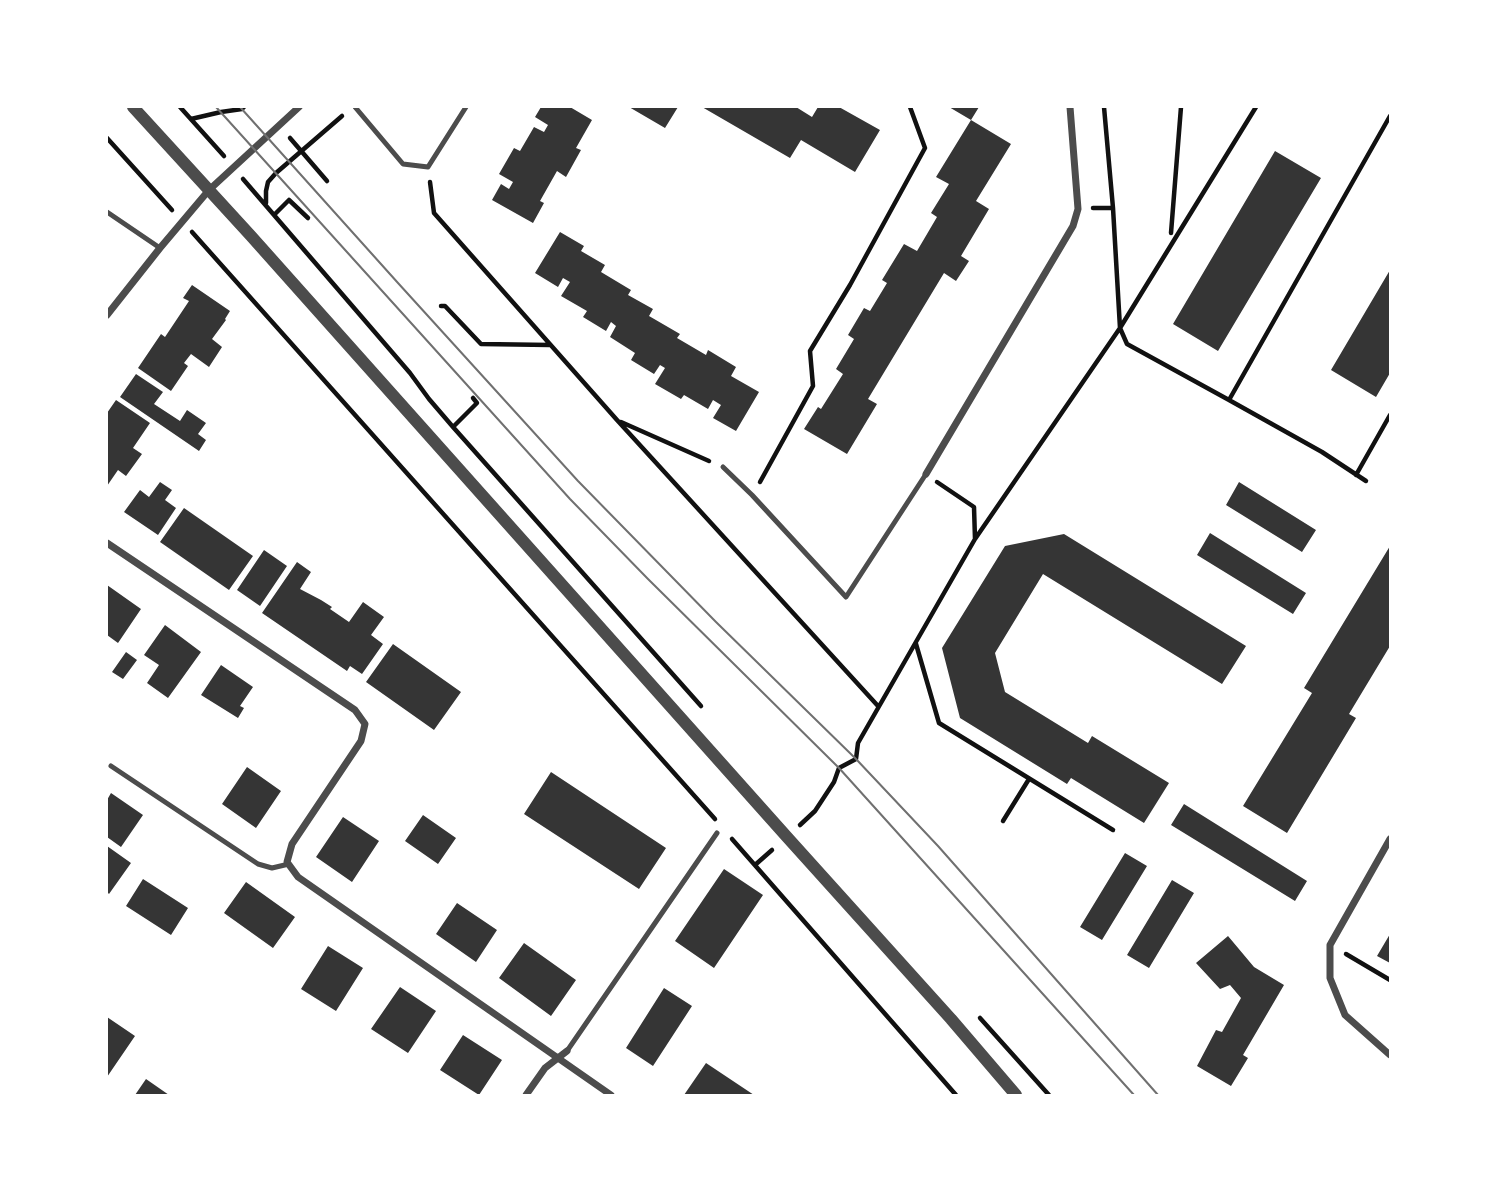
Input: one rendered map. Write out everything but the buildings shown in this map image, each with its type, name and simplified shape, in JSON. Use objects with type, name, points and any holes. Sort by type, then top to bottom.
[{"type":"street","points":[[133,107],[951,1019],[1016,1095]]},
{"type":"street","points":[[107,315],[209,190],[299,107]]},
{"type":"street","points":[[926,474],[1073,226],[1078,209],[1070,107]]},
{"type":"street","points":[[107,543],[355,710],[365,724],[361,741],[292,844],[287,862],[298,877],[611,1095]]},
{"type":"street","points":[[1390,839],[1330,945],[1330,978],[1345,1015],[1390,1055]]},
{"type":"street","points":[[526,1095],[545,1068],[567,1051]]},
{"type":"lane","points":[[355,107],[403,164],[428,167],[466,107]]},
{"type":"lane","points":[[107,212],[160,248]]},
{"type":"lane","points":[[723,467],[846,597],[926,474]]},
{"type":"lane","points":[[111,766],[258,864],[272,869],[289,864]]},
{"type":"lane","points":[[567,1051],[717,833]]},
{"type":"path","points":[[180,107],[275,214],[453,427],[702,708]]},
{"type":"path","points":[[191,119],[244,107]]},
{"type":"path","points":[[752,495],[813,386],[810,351],[850,285],[925,148],[910,107]]},
{"type":"path","points":[[1104,107],[1113,208],[1119,328],[1128,344],[1322,452],[1366,481]]},
{"type":"path","points":[[1171,233],[1181,107]]},
{"type":"path","points":[[755,865],[815,811],[834,782],[839,768],[856,758],[858,743],[878,706],[975,538],[1119,328],[1256,107]]},
{"type":"path","points":[[266,204],[268,182],[343,116]]},
{"type":"path","points":[[1229,400],[1390,116]]},
{"type":"path","points":[[107,138],[721,827]]},
{"type":"path","points":[[314,166],[327,181]]},
{"type":"path","points":[[428,167],[434,213],[617,420],[878,706]]},
{"type":"path","points":[[275,214],[289,200],[308,218]]},
{"type":"path","points":[[1078,209],[1113,208]]},
{"type":"path","points":[[441,306],[445,306],[481,344],[551,345]]},
{"type":"path","points":[[453,427],[477,403],[473,398]]},
{"type":"path","points":[[1356,475],[1390,415]]},
{"type":"path","points":[[617,420],[723,467]]},
{"type":"path","points":[[926,474],[974,507],[975,538]]},
{"type":"path","points":[[915,643],[939,723],[1113,830]]},
{"type":"path","points":[[1003,821],[1029,779]]},
{"type":"path","points":[[730,836],[956,1095]]},
{"type":"path","points":[[1330,945],[1390,980]]},
{"type":"path","points":[[975,1013],[1049,1095]]},
{"type":"tram line","points":[[216,107],[570,499],[839,768],[1134,1095]]},
{"type":"tram line","points":[[240,107],[578,481],[716,622],[856,759],[938,846],[1158,1095]]}]
